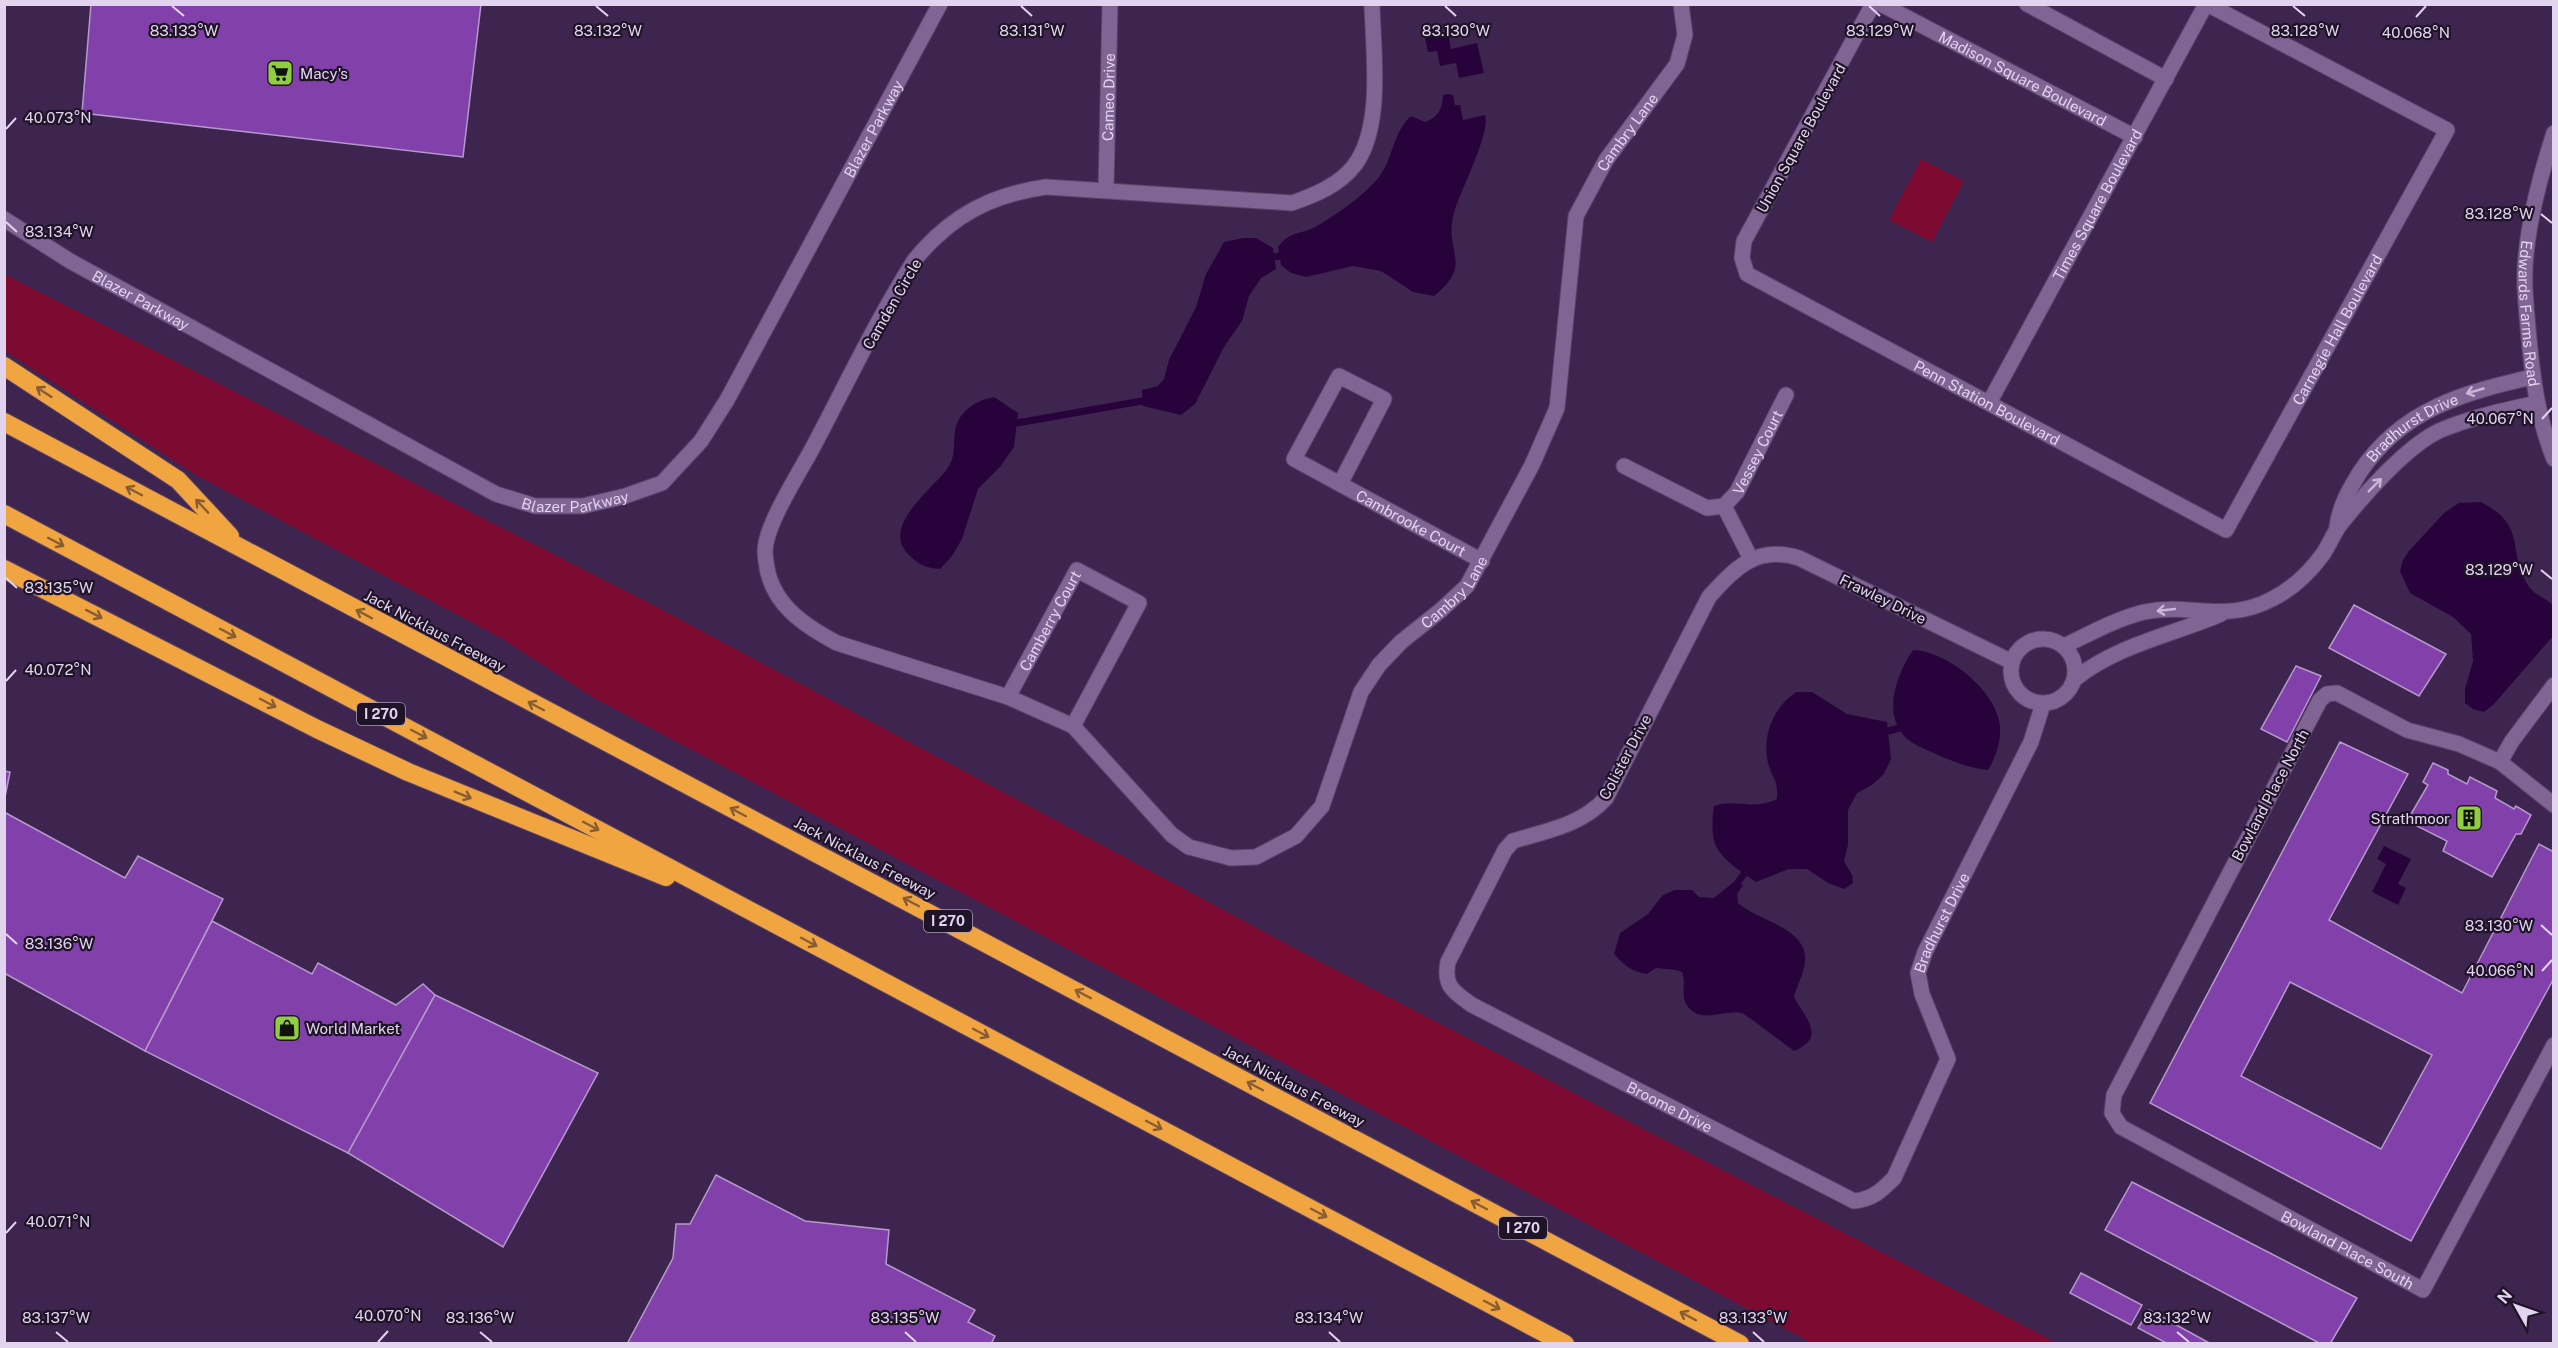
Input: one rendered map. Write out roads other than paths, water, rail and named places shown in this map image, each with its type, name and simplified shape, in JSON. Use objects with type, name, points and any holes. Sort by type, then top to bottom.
[{"type":"highway","points":[[4,366],[178,480],[242,548]]},
{"type":"highway","name":"Jack Nicklaus Freeway","points":[[4,422],[588,733],[963,929],[1740,1344]]},
{"type":"highway","name":"I 270","points":[[4,514],[1565,1344]]},
{"type":"highway","points":[[4,569],[317,729],[408,772],[758,914]]},
{"type":"street","name":"Blazer Parkway","points":[[4,219],[70,261],[496,494],[535,507],[583,506],[626,496],[662,483],[701,441],[727,400],[940,4]]},
{"type":"street","name":"Cameo Drive","points":[[1106,189],[1110,4]]},
{"type":"street","name":"Camden Circle","points":[[1008,696],[837,643],[810,629],[787,609],[777,595],[770,578],[766,561],[766,543],[781,506],[913,262],[935,238],[966,213],[991,199],[1017,191],[1046,187],[1106,189],[1293,203],[1316,195],[1336,182],[1354,166],[1367,145],[1374,116],[1372,4]]},
{"type":"street","name":"Cambry Lane","points":[[1008,696],[1073,726],[1172,835],[1189,847],[1231,858],[1256,857],[1296,836],[1322,806],[1361,692],[1379,665],[1401,642],[1467,586],[1532,465],[1557,408],[1576,216],[1606,160],[1677,64],[1685,35],[1682,4]]},
{"type":"street","name":"Union Square Boulevard","points":[[1747,274],[1742,258],[1744,241],[1873,4]]},
{"type":"street","name":"Madison Square Boulevard","points":[[1881,4],[2134,137]]},
{"type":"street","points":[[2027,4],[2166,79]]},
{"type":"street","name":"Times Square Boulevard","points":[[1989,403],[2206,4]]},
{"type":"street","name":"Carnegie Hall Boulevard","points":[[2206,4],[2447,130],[2226,530]]},
{"type":"street","name":"Edwards Farms Road","points":[[2553,134],[2534,206],[2526,256],[2526,300],[2532,377],[2553,459]]},
{"type":"street","name":"Penn Station Boulevard","points":[[1747,274],[2226,530]]},
{"type":"street","name":"Cambrooke Court","points":[[1340,484],[1384,399],[1339,376],[1294,459],[1340,484],[1482,561]]},
{"type":"street","name":"Bradhurst Drive","points":[[2337,529],[2339,511],[2347,493],[2366,463],[2387,438],[2420,414],[2446,401],[2473,391],[2532,377]]},
{"type":"street","name":"Vessey Court","points":[[1624,466],[1707,508],[1724,506],[1737,492],[1786,395]]},
{"type":"street","name":"Bradhurst Drive","points":[[2064,646],[2143,612],[2180,608],[2224,613],[2247,610],[2274,599],[2302,578],[2322,554],[2337,529],[2389,472],[2420,444],[2439,431],[2492,413],[2537,403]]},
{"type":"street","name":"Vessey Court","points":[[1724,506],[1750,560]]},
{"type":"street","name":"Frawley Drive","points":[[1750,560],[1773,552],[1799,558],[2012,662]]},
{"type":"street","name":"Colister Drive","points":[[1448,984],[1445,974],[1448,962],[1505,850],[1513,841],[1583,819],[1595,811],[1606,798],[1709,597],[1725,578],[1750,560]]},
{"type":"street","name":"Camberry Court","points":[[1008,696],[1077,570],[1139,603],[1073,726]]},
{"type":"street","name":"Bradhurst Drive","points":[[2075,680],[2090,668],[2126,648],[2184,630],[2224,613]]},
{"type":"street","points":[[2044,639],[2064,646],[2072,655],[2076,667],[2075,680],[2063,697],[2054,703],[2043,704],[2029,701],[2017,691],[2011,677],[2012,662],[2017,652],[2034,640],[2044,639]]},
{"type":"street","points":[[2500,762],[2553,685]]},
{"type":"street","name":"Bowland Place North","points":[[2121,1127],[2112,1113],[2114,1095],[2320,700],[2327,694],[2337,693],[2407,730],[2459,744],[2500,762],[2553,806]]},
{"type":"street","name":"Bradhurst Drive","points":[[1894,1178],[1948,1059],[1922,994],[1918,973],[1925,952],[2031,742],[2043,704]]},
{"type":"street","name":"Broome Drive","points":[[1448,984],[1472,1005],[1854,1201],[1868,1199],[1880,1192],[1894,1178]]},
{"type":"street","name":"Bowland Place South","points":[[2121,1127],[2423,1290],[2553,1045]]},
{"type":"waterway","points":[[1274,257],[1279,256]]},
{"type":"waterway","points":[[1017,423],[1142,401]]},
{"type":"waterway","points":[[1888,731],[1900,728]]},
{"type":"waterway","points":[[1738,882],[1744,874]]},
{"type":"place","name":"Macy's","points":[[280,73]]},
{"type":"place","name":"Strathmoor","points":[[2469,818]]},
{"type":"place","name":"World Market","points":[[287,1028]]}]
